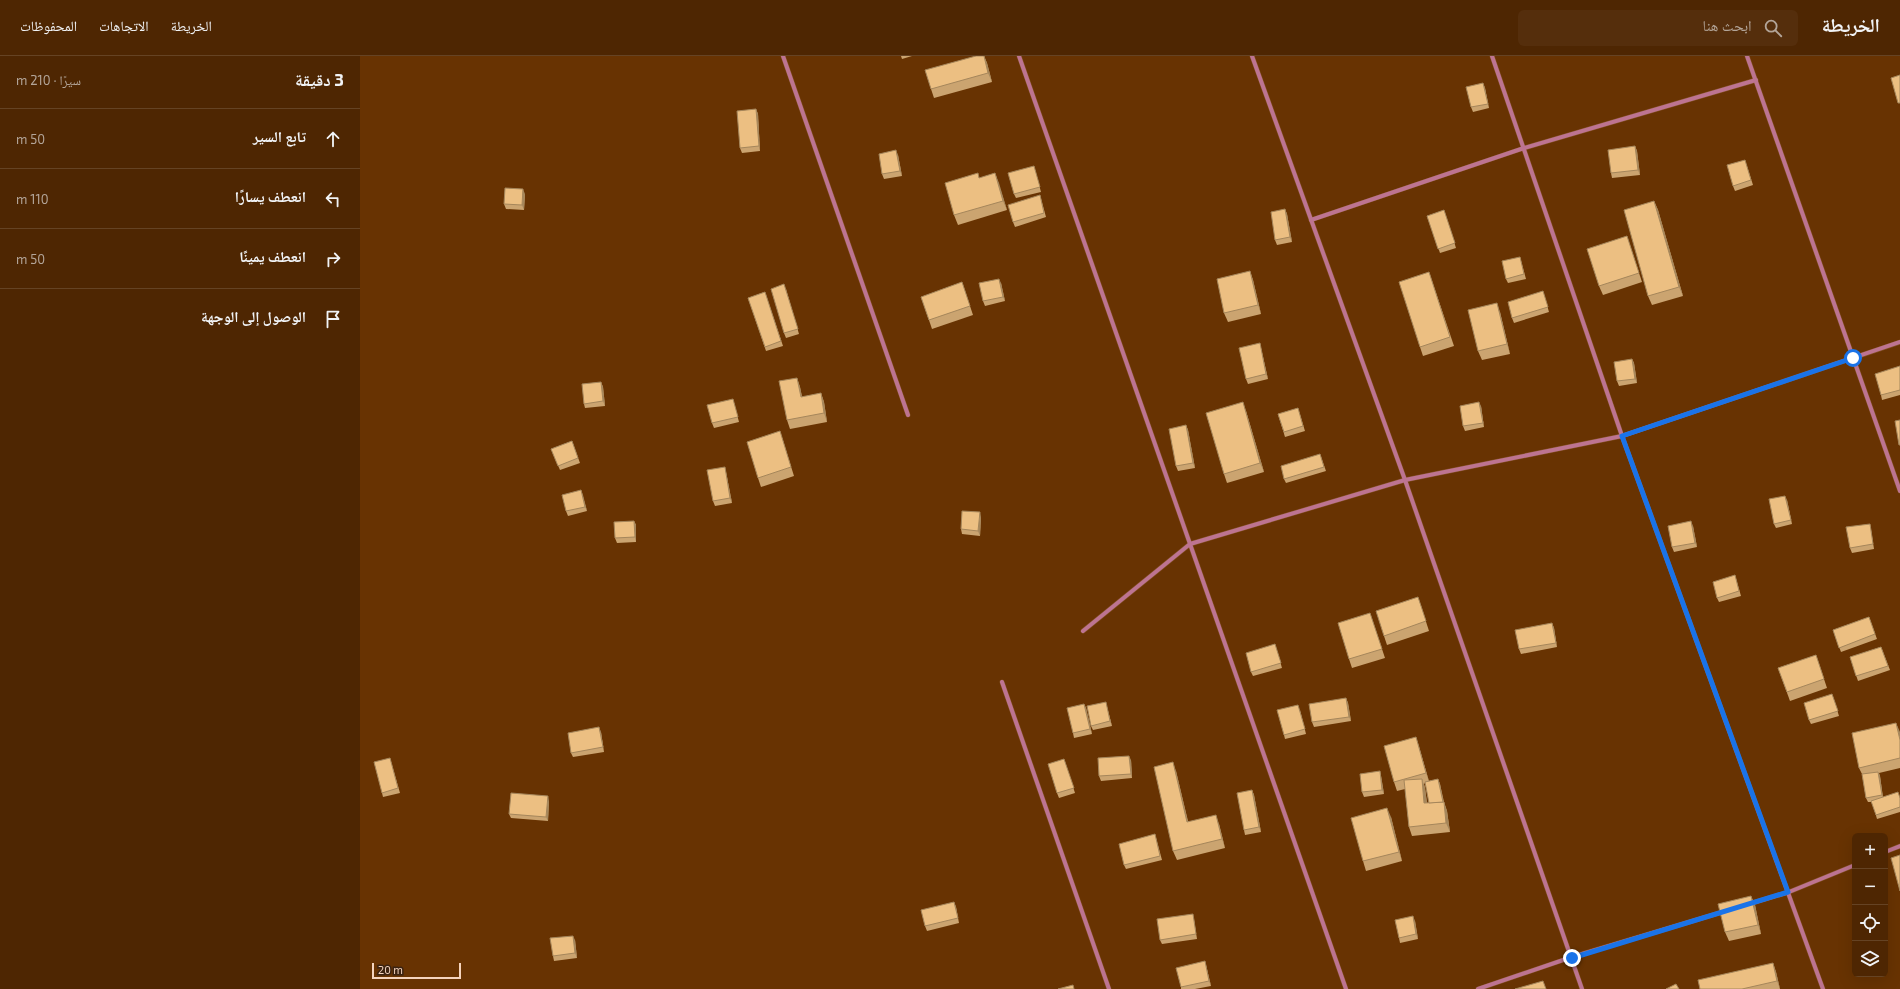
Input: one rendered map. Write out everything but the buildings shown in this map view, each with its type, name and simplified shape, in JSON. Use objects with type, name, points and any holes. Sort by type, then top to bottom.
[{"type":"street","points":[[783,56],[908,415]]},
{"type":"street","points":[[1019,56],[1346,989]]},
{"type":"street","points":[[1252,56],[1405,480],[1582,989]]},
{"type":"street","points":[[1492,56],[1622,436],[1823,989]]},
{"type":"street","points":[[1747,56],[1900,491]]},
{"type":"street","points":[[1311,220],[1524,148],[1756,80]]},
{"type":"street","points":[[1083,631],[1190,544],[1405,480],[1622,436],[1900,342]]},
{"type":"street","points":[[1002,682],[1109,989]]},
{"type":"street","points":[[1888,851],[1900,846]]},
{"type":"street","points":[[1744,905],[1788,892],[1852,866]]},
{"type":"street","points":[[1478,989],[1572,958],[1729,910]]},
{"type":"route","points":[[1572,958],[1788,892],[1622,436],[1853,358]]}]
